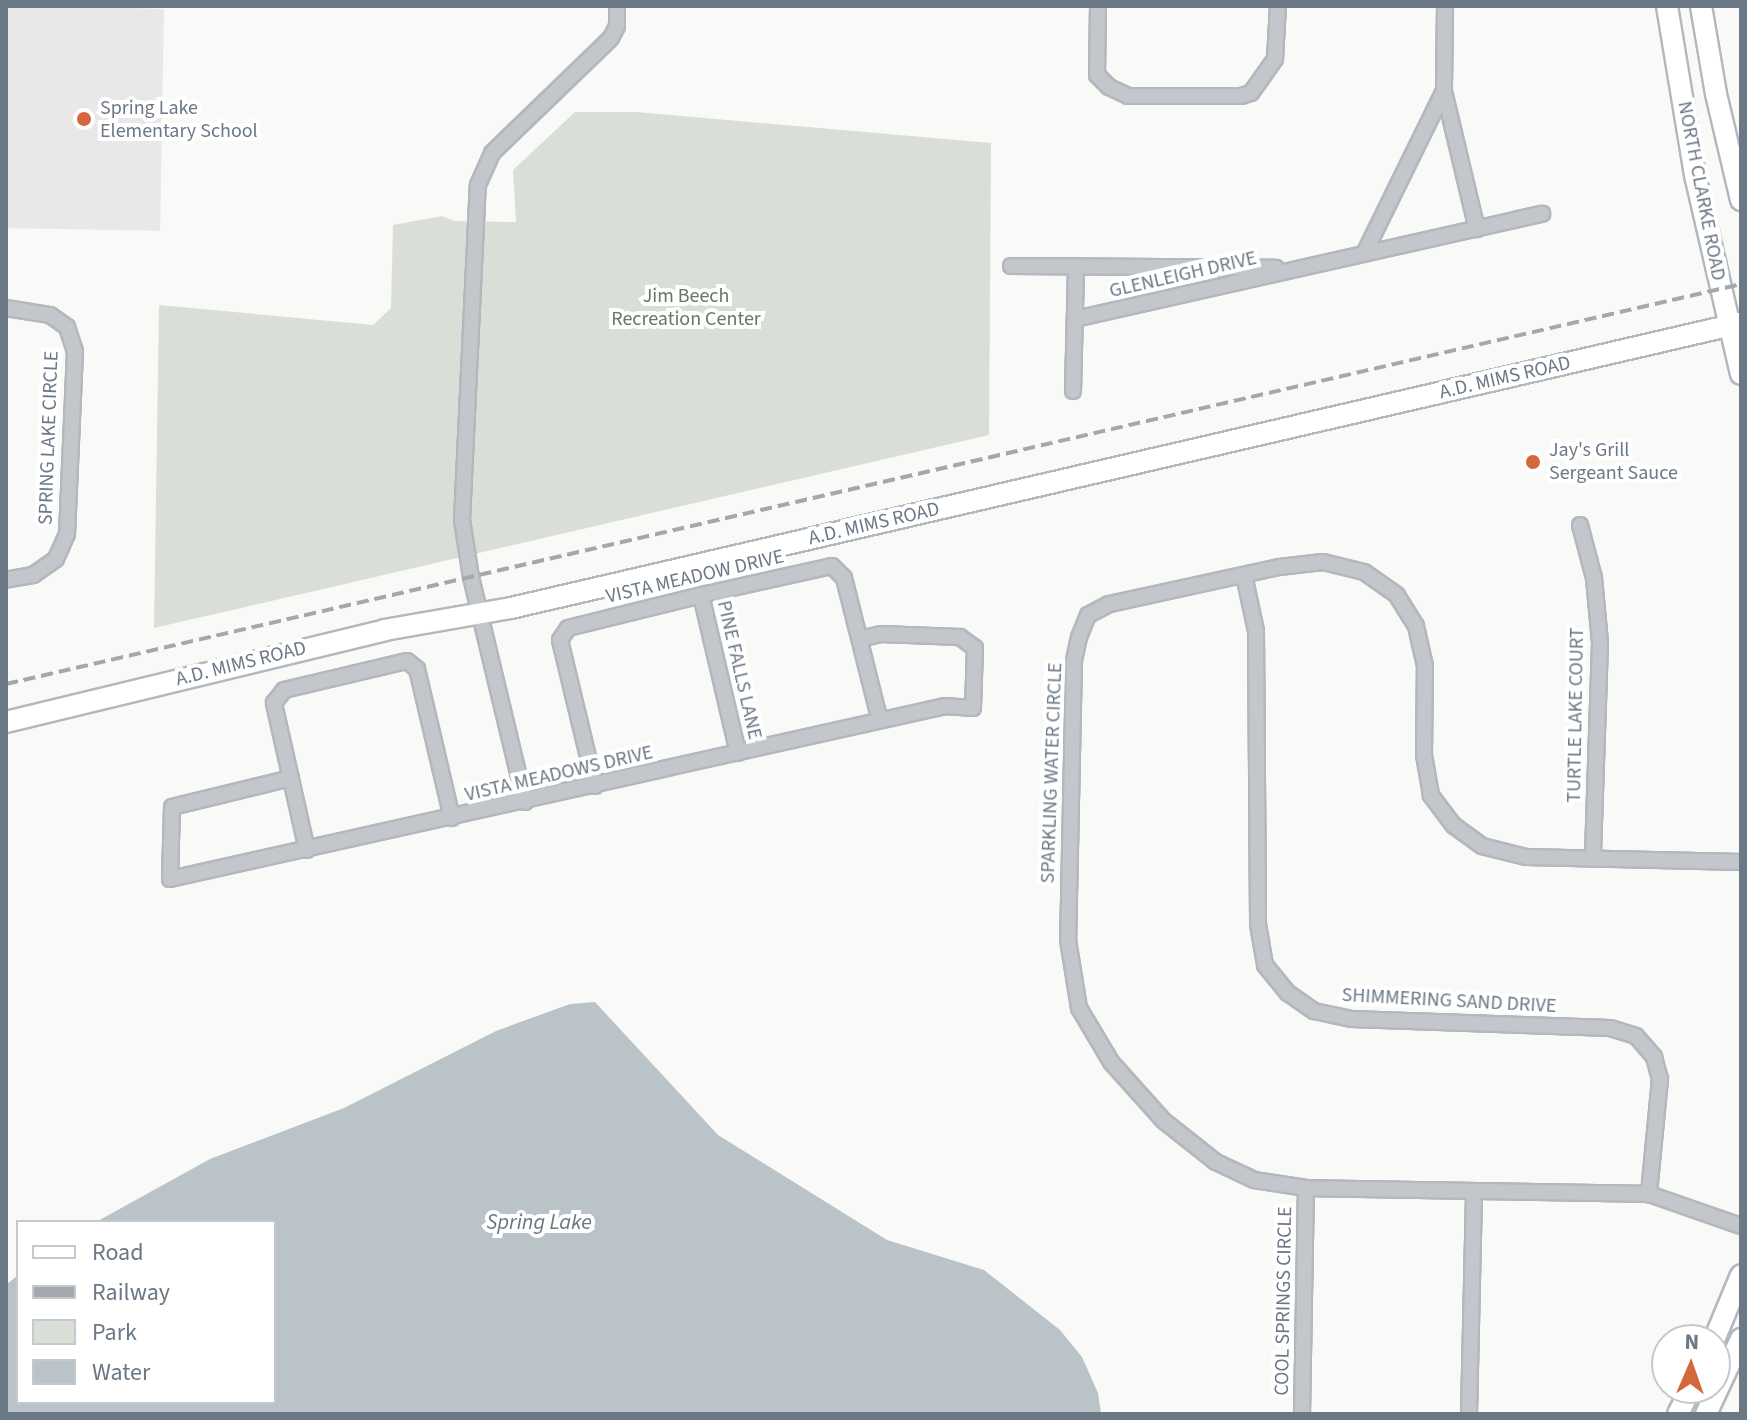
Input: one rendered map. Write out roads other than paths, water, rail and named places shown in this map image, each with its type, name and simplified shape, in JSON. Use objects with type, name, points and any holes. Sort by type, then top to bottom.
[{"type":"street","points":[[525,802],[479,612],[462,520],[478,185],[492,153],[611,38],[617,26],[617,6]]},
{"type":"street","points":[[1098,6],[1097,75],[1109,87],[1128,96],[1227,96],[1251,93],[1275,59],[1278,6]]},
{"type":"street","points":[[1445,6],[1444,91],[1477,229]]},
{"type":"street","name":"NORTH CLARKE ROAD","points":[[1667,6],[1695,175],[1735,325],[1741,374]]},
{"type":"street","name":"NORTH CLARKE ROAD","points":[[1701,6],[1716,94],[1741,200]]},
{"type":"street","points":[[1364,254],[1444,91]]},
{"type":"street","name":"GLENLEIGH DRIVE","points":[[1075,319],[1542,214]]},
{"type":"street","name":"GLENLEIGH DRIVE","points":[[1011,266],[1300,269]]},
{"type":"street","points":[[1073,391],[1076,266]]},
{"type":"street","name":"SPRING LAKE CIRCLE","points":[[6,308],[50,315],[67,327],[75,351],[67,534],[56,559],[33,575],[6,580]]},
{"type":"street","name":"A.D. MIMS ROAD","points":[[6,722],[385,630],[511,608],[1735,325]]},
{"type":"street","name":"TURTLE LAKE COURT","points":[[1580,525],[1594,578],[1600,643],[1593,859]]},
{"type":"street","name":"SPARKLING WATER CIRCLE","points":[[1741,862],[1526,857],[1482,846],[1454,826],[1431,795],[1424,755],[1425,666],[1416,626],[1397,595],[1364,572],[1323,562],[1244,575],[1109,604],[1088,615],[1074,660],[1068,940],[1079,1008],[1111,1062],[1164,1121],[1216,1162],[1254,1180],[1306,1188],[1649,1194],[1741,1226]]},
{"type":"street","name":"VISTA MEADOW DRIVE","points":[[595,786],[560,640],[568,628],[701,595],[832,566],[844,578],[880,721]]},
{"type":"street","name":"SHIMMERING SAND DRIVE","points":[[1244,575],[1256,631],[1258,924],[1265,965],[1288,993],[1314,1011],[1352,1019],[1610,1028],[1636,1036],[1654,1057],[1660,1079],[1649,1194]]},
{"type":"street","name":"PINE FALLS LANE","points":[[701,595],[738,753]]},
{"type":"street","name":"VISTA MEADOWS DRIVE","points":[[291,778],[172,807],[170,879],[945,706],[973,708],[975,648],[960,637],[881,634],[860,639]]},
{"type":"street","points":[[307,850],[274,703],[284,690],[407,661],[417,669],[452,818]]},
{"type":"street","name":"COOL SPRINGS CIRCLE","points":[[1302,1414],[1306,1188]]},
{"type":"street","points":[[1469,1414],[1474,1191]]},
{"type":"street","points":[[1721,1324],[1741,1275]]},
{"type":"street","points":[[1706,1414],[1741,1339]]},
{"type":"water","name":"Spring Lake","points":[[595,1002],[718,1135],[887,1240],[984,1270],[1060,1330],[1082,1357],[1098,1393],[1101,1414],[6,1414],[6,1285],[16,1277],[16,1404],[276,1404],[276,1220],[100,1220],[210,1159],[344,1108],[496,1031],[570,1004]]},
{"type":"railway","points":[[6,684],[1741,284]]},
{"type":"place","name":"Spring Lake Elementary School","points":[[84,119]]},
{"type":"place","name":"Jay's Grill Sergeant Sauce","points":[[1533,462]]},
{"type":"park label","name":"Jim Beech Recreation Center","points":[[686,308]]}]
